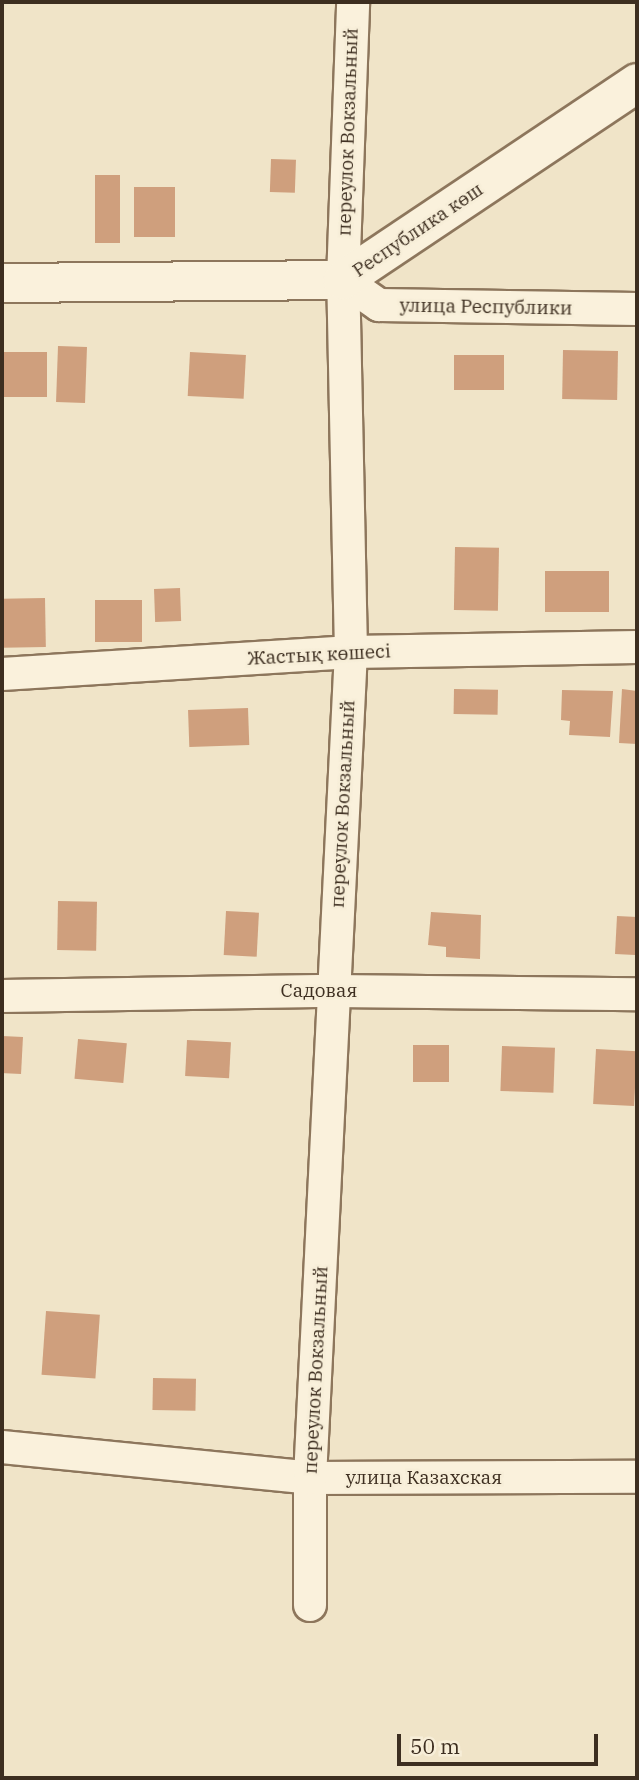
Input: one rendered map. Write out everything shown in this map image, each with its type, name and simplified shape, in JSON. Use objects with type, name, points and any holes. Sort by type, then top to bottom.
[{"type":"main road","name":"Республика көш","points":[[2,283],[343,279],[637,83]]},
{"type":"street","name":"переулок Вокзальный","points":[[310,1605],[310,1478],[351,652],[343,279],[353,2]]},
{"type":"street","name":"улица Республики","points":[[343,279],[379,305],[637,309]]},
{"type":"street","name":"Жастық көшесі","points":[[2,674],[351,652],[637,647]]},
{"type":"street","name":"Садовая","points":[[2,996],[334,991],[637,994]]},
{"type":"street","name":"улица Казахская","points":[[2,1447],[310,1478],[637,1477]]},
{"type":"building","points":[[271,159],[296,160],[295,193],[270,192]]},
{"type":"building","points":[[95,175],[120,175],[120,243],[95,243]]},
{"type":"building","points":[[134,187],[175,187],[175,237],[134,237]]},
{"type":"building","points":[[58,346],[87,347],[85,403],[56,402]]},
{"type":"building","points":[[563,350],[618,351],[617,400],[562,399]]},
{"type":"building","points":[[2,352],[47,352],[47,397],[2,397]]},
{"type":"building","points":[[190,352],[246,355],[244,399],[188,396]]},
{"type":"building","points":[[454,355],[504,355],[504,390],[454,390]]},
{"type":"building","points":[[455,547],[499,548],[498,611],[454,610]]},
{"type":"building","points":[[545,571],[609,571],[609,612],[545,612]]},
{"type":"building","points":[[180,588],[181,621],[155,622],[154,589]]},
{"type":"building","points":[[45,598],[46,647],[3,648],[2,599]]},
{"type":"building","points":[[95,600],[142,600],[142,642],[95,642]]},
{"type":"building","points":[[454,689],[498,690],[498,715],[454,714]]},
{"type":"building","points":[[622,689],[637,691],[637,744],[619,743]]},
{"type":"building","points":[[562,690],[613,691],[610,737],[569,735],[570,721],[561,720]]},
{"type":"building","points":[[248,708],[249,745],[189,747],[188,710]]},
{"type":"building","points":[[58,901],[97,902],[96,951],[57,950]]},
{"type":"building","points":[[226,911],[259,913],[257,957],[224,955]]},
{"type":"building","points":[[431,912],[481,915],[480,959],[446,957],[446,947],[428,945]]},
{"type":"building","points":[[617,916],[637,917],[635,955],[615,954]]},
{"type":"building","points":[[2,1036],[23,1037],[21,1074],[2,1073]]},
{"type":"building","points":[[78,1039],[127,1043],[123,1083],[75,1079]]},
{"type":"building","points":[[187,1040],[231,1042],[229,1078],[185,1076]]},
{"type":"building","points":[[413,1045],[449,1045],[449,1082],[413,1082]]},
{"type":"building","points":[[502,1046],[555,1048],[553,1093],[500,1091]]},
{"type":"building","points":[[596,1049],[637,1051],[634,1106],[593,1104]]},
{"type":"building","points":[[46,1311],[100,1315],[95,1379],[42,1375]]},
{"type":"building","points":[[153,1378],[196,1379],[195,1411],[152,1410]]}]
